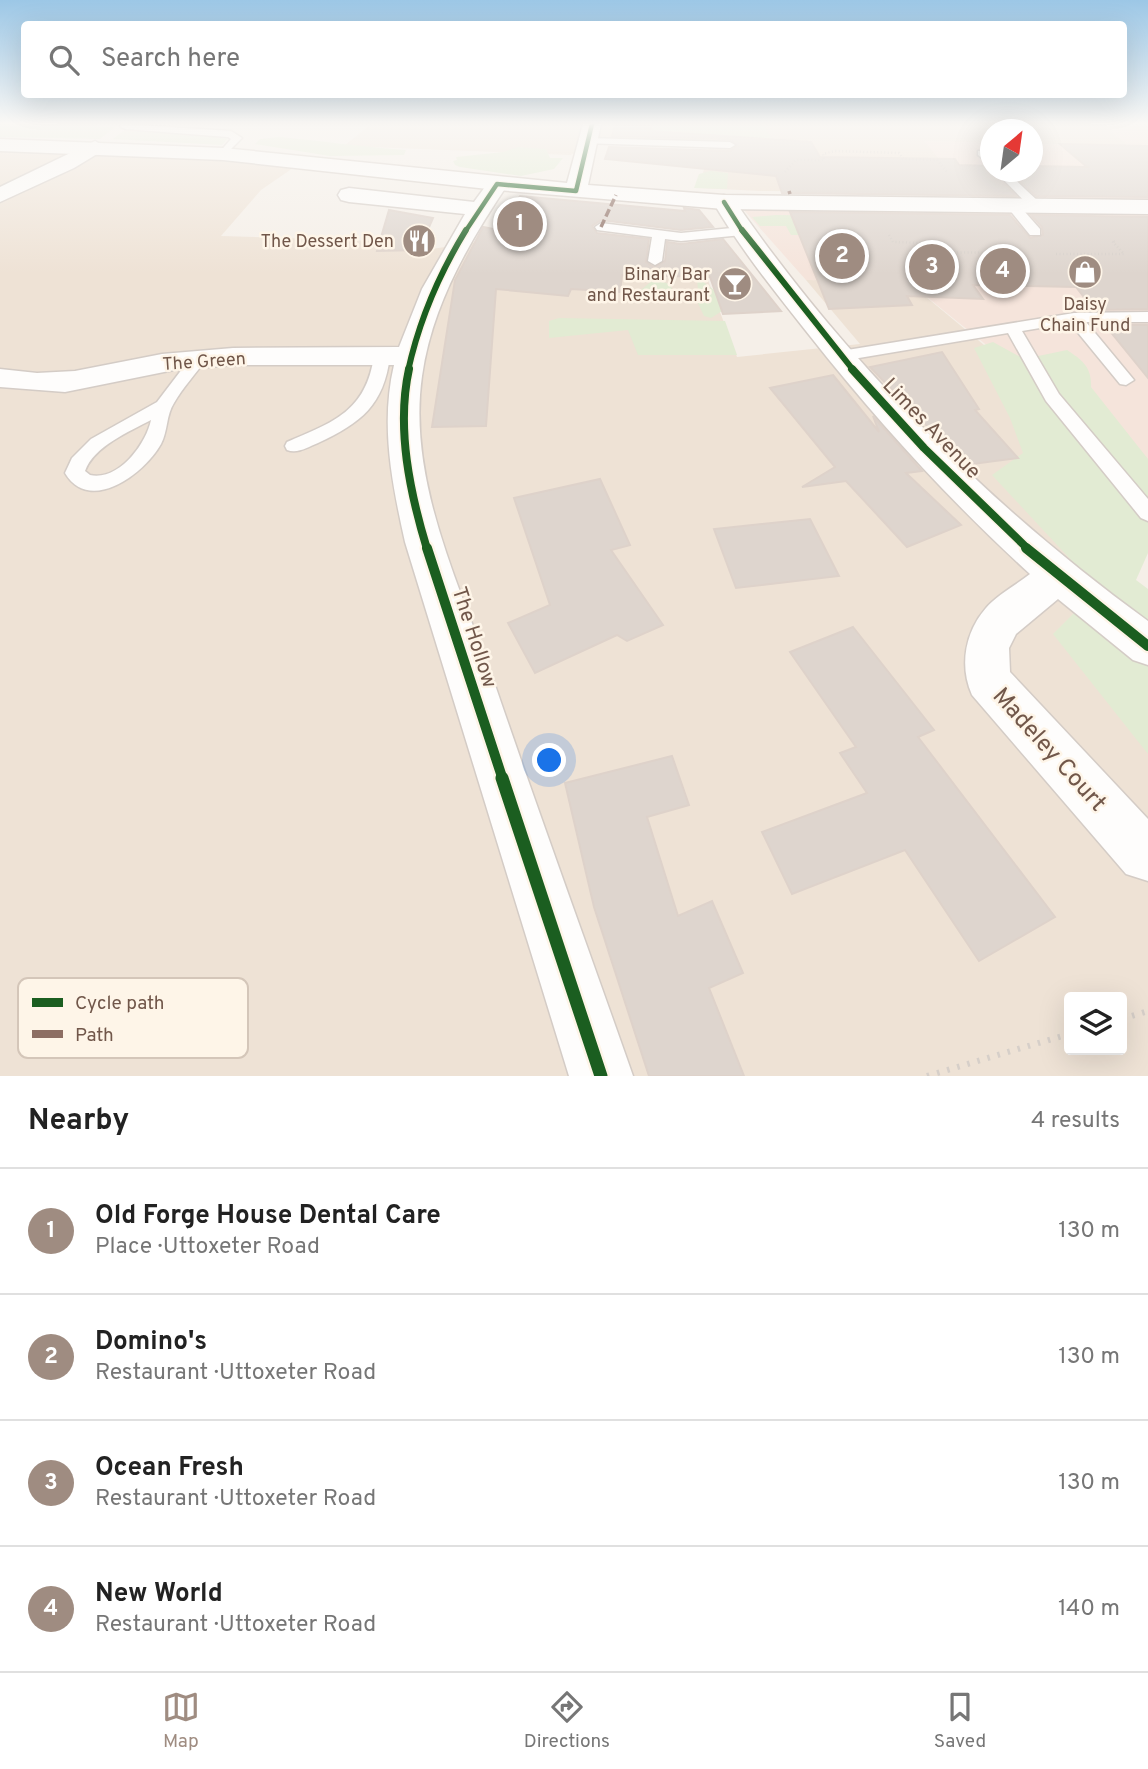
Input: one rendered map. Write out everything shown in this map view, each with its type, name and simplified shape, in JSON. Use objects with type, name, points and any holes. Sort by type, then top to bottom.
[{"type":"street","points":[[0,195],[45,174]]},
{"type":"street","points":[[348,174],[488,197]]},
{"type":"street","points":[[576,191],[580,174]]},
{"type":"street","points":[[349,195],[488,197],[576,191],[724,202],[1148,207]]},
{"type":"street","name":"The Hollow","points":[[488,197],[466,226],[445,270],[396,356],[404,404],[405,446],[426,544],[601,1076]]},
{"type":"street","name":"Limes Avenue","points":[[724,202],[741,231],[841,356],[939,464],[1057,576],[1148,646]]},
{"type":"street","name":"The Green","points":[[7,383],[76,381],[173,361],[198,359],[396,356]]},
{"type":"street","name":"Madeley Court","points":[[1057,576],[1001,621],[987,648],[988,680],[1145,855]]},
{"type":"lane","points":[[1011,182],[1036,206]]},
{"type":"lane","points":[[1013,206],[1035,232]]},
{"type":"lane","points":[[601,227],[634,229],[659,236],[720,235],[741,231]]},
{"type":"lane","points":[[655,261],[659,236]]},
{"type":"lane","points":[[841,356],[1074,318],[1148,317]]},
{"type":"lane","points":[[1074,318],[1126,380]]},
{"type":"lane","points":[[1013,329],[1052,397],[1148,513]]},
{"type":"lane","points":[[294,446],[352,418],[365,407],[382,371],[396,356]]},
{"type":"lane","points":[[162,406],[156,437],[136,464],[111,480],[93,484],[80,480],[75,473],[81,456],[162,406],[198,359]]},
{"type":"path","points":[[1127,1017],[1148,1011]]},
{"type":"path","points":[[927,1076],[1064,1035]]},
{"type":"shaded area","points":[[0,174],[284,174],[261,190],[221,236],[378,241],[376,250],[432,249],[496,239],[633,273],[706,275],[737,357],[860,344],[806,280],[907,281],[984,345],[1132,567],[1148,657],[1148,1076],[0,1076]]},
{"type":"shaded area","points":[[703,174],[952,174],[967,192],[699,188]]},
{"type":"shaded area","points":[[952,174],[980,174],[980,182],[1043,182],[1043,174],[1148,174],[1148,490],[1015,368],[907,281],[806,280],[743,209],[986,210]]},
{"type":"green space","points":[[699,174],[728,174],[727,189],[694,188]]},
{"type":"green space","points":[[861,216],[853,235],[791,235],[786,226],[760,226],[752,217]]},
{"type":"green space","points":[[697,277],[714,290],[722,311],[711,318],[704,316],[696,299],[624,299],[622,296],[641,290],[654,279],[669,284],[674,292],[698,291]]},
{"type":"green space","points":[[559,318],[725,321],[737,355],[638,355],[628,330],[549,338],[549,321]]},
{"type":"green space","points":[[993,342],[1024,359],[1067,350],[1077,357],[1088,369],[1091,387],[1148,459],[1148,553],[1136,580],[1148,589],[1148,754],[1053,634],[1098,589],[992,475],[1023,453],[1010,418],[974,348]]},
{"type":"building","points":[[758,174],[980,174],[980,182],[1003,182],[1016,196],[782,193],[776,176]]},
{"type":"building","points":[[1043,174],[1148,174],[1148,197],[1036,196],[1021,182],[1043,182]]},
{"type":"building","points":[[520,196],[699,210],[713,227],[681,230],[601,220],[592,226],[597,233],[649,239],[646,262],[654,267],[665,261],[667,242],[681,244],[723,239],[781,311],[723,314],[710,277],[622,275],[620,292],[571,289],[568,296],[496,289],[486,426],[432,427],[455,280],[483,227],[498,230]]},
{"type":"building","points":[[389,210],[433,218],[419,250],[377,251]]},
{"type":"building","points":[[790,212],[1010,215],[1030,238],[1043,235],[1042,227],[1031,215],[1148,217],[1148,309],[1094,310],[1076,287],[973,285],[983,299],[907,296],[912,305],[829,309]]},
{"type":"building","points":[[1105,325],[1148,325],[1148,378]]},
{"type":"building","points":[[942,352],[979,409],[975,410],[1018,458],[965,465],[870,367]]},
{"type":"building","points":[[833,375],[879,432],[873,416],[922,471],[906,473],[961,525],[907,547],[846,481],[802,487],[835,467],[770,388]]},
{"type":"building","points":[[600,479],[630,545],[611,550],[663,625],[627,641],[617,635],[535,673],[508,623],[550,605],[514,498]]},
{"type":"building","points":[[810,519],[839,576],[736,588],[714,529]]},
{"type":"building","points":[[853,627],[934,730],[918,737],[1055,917],[979,961],[905,850],[792,894],[762,832],[867,793],[840,753],[856,747],[790,652]]},
{"type":"building","points":[[672,756],[689,805],[647,817],[678,916],[712,901],[743,973],[709,988],[744,1076],[649,1076],[594,907],[565,783]]},
{"type":"marked path","points":[[601,227],[616,195]]},
{"type":"cycle path","points":[[580,174],[576,191],[497,184],[464,234],[435,289],[413,347],[404,406],[409,474],[425,542],[601,1076]]},
{"type":"cycle path","points":[[724,202],[753,245],[806,313],[924,448],[966,491],[1054,572],[1148,646]]},
{"type":"place","name":"Old Forge House Dental Care","points":[[520,224]]},
{"type":"place","name":"The Dessert Den","points":[[419,241]]},
{"type":"place","name":"Domino's","points":[[842,256]]},
{"type":"place","name":"Ocean Fresh","points":[[932,267]]},
{"type":"place","name":"New World","points":[[1003,271]]},
{"type":"place","name":"Daisy Chain Fund","points":[[1085,272]]},
{"type":"place","name":"Binary Bar and Restaurant","points":[[735,284]]}]
